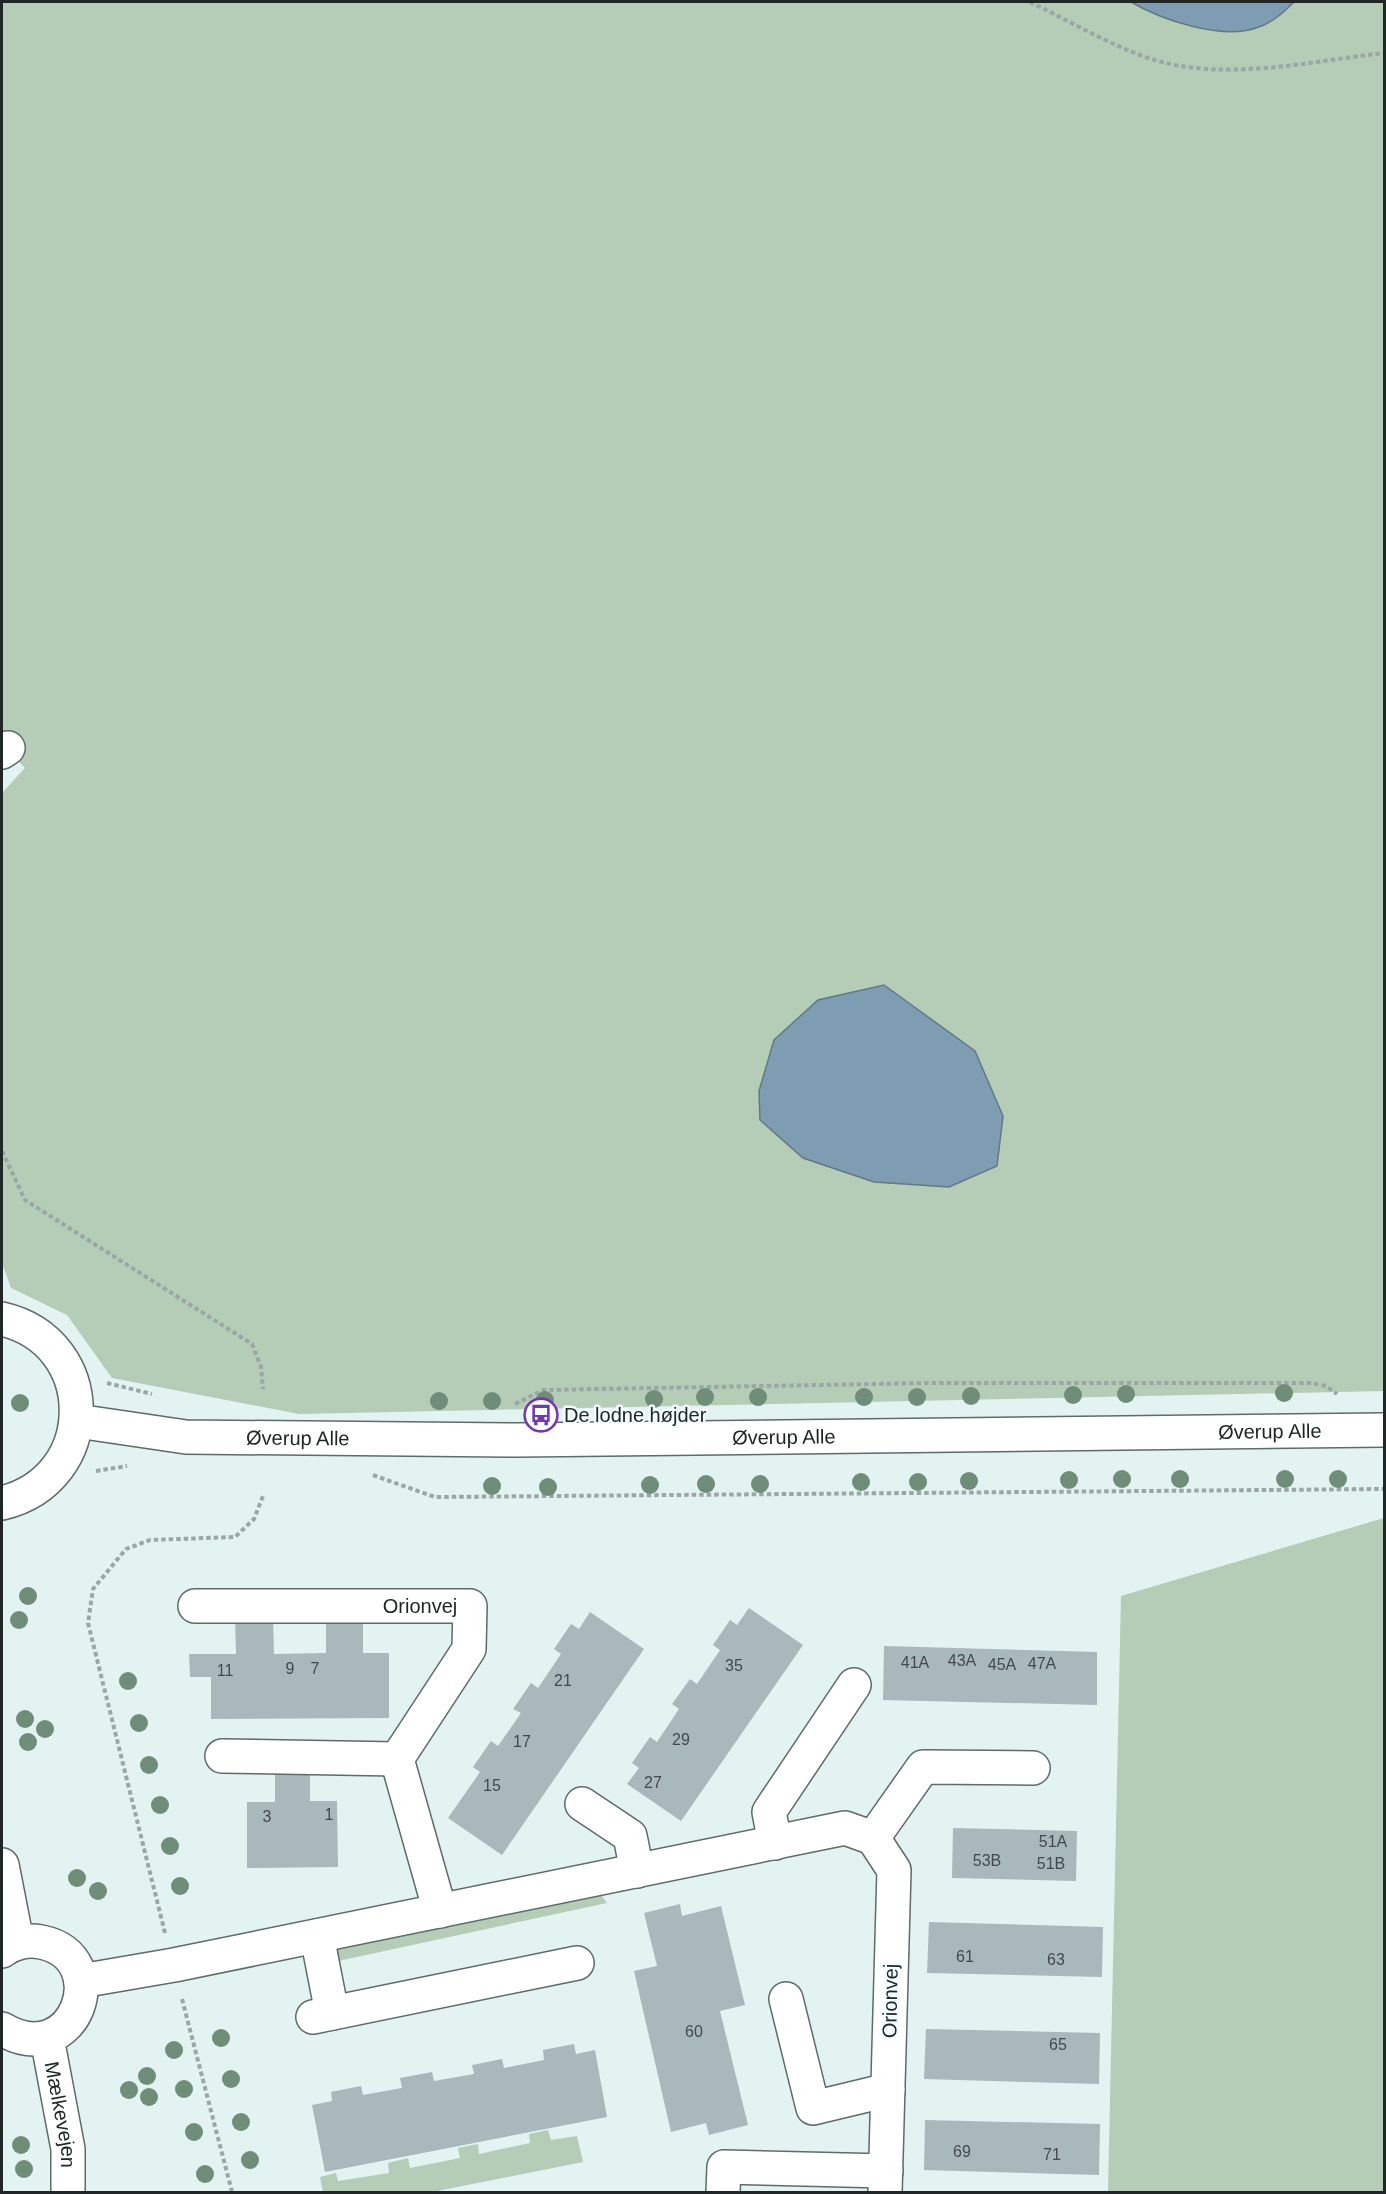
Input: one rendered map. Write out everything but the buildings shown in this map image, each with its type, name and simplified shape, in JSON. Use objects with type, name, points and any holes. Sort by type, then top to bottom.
[{"type":"street","points":[[2,1319],[19,1323],[45,1339],[64,1362],[75,1391],[77,1421],[70,1446],[58,1468],[39,1486],[17,1499],[2,1503]]},
{"type":"street","name":"Øverup Alle","points":[[77,1421],[186,1437],[505,1440],[1384,1430]]},
{"type":"street","name":"Orionvej","points":[[195,1606],[470,1606],[469,1648],[397,1759]]},
{"type":"street","points":[[775,1843],[769,1812],[854,1685]]},
{"type":"street","points":[[222,1756],[397,1759],[440,1911]]},
{"type":"street","points":[[81,1981],[174,1965],[845,1828],[873,1838],[923,1767],[1033,1768]]},
{"type":"street","points":[[582,1804],[630,1836],[637,1871]]},
{"type":"street","name":"Orionvej","points":[[723,2193],[724,2167],[885,2182],[894,1870],[873,1838]]},
{"type":"street","points":[[2,1864],[9,1947],[34,1940],[51,1944],[65,1952],[75,1965],[81,1981],[82,1996],[74,2016],[60,2032],[47,2038],[30,2040],[14,2037],[2,2029]]},
{"type":"street","points":[[317,1936],[323,2015],[577,1963]]},
{"type":"street","points":[[786,1999],[813,2108],[888,2090]]},
{"type":"street","name":"Mælkevejen","points":[[47,2038],[68,2150],[68,2193]]},
{"type":"path","points":[[1030,2],[1111,42],[1158,60],[1195,68],[1229,71],[1384,52]]},
{"type":"path","points":[[2,1151],[25,1200],[252,1344],[261,1367],[263,1389]]},
{"type":"path","points":[[103,1377],[108,1383],[156,1395]]},
{"type":"path","points":[[508,1407],[543,1390],[928,1383],[1312,1383],[1326,1386],[1343,1399]]},
{"type":"path","points":[[94,1472],[114,1466],[136,1465]]},
{"type":"path","points":[[366,1473],[435,1497],[1384,1489]]},
{"type":"path","points":[[232,2193],[88,1623],[93,1589],[126,1549],[150,1540],[235,1537],[254,1519],[263,1496]]},
{"type":"green space","points":[[2,2],[1384,2],[1384,1391],[299,1414],[112,1378],[67,1315],[11,1288],[2,1263],[2,793],[25,768],[2,744]]},
{"type":"green space","points":[[1384,1518],[1384,2192],[1108,2192],[1121,1596]]},
{"type":"green space","points":[[599,1892],[607,1903],[338,1961],[337,1945]]},
{"type":"green space","points":[[548,2130],[551,2140],[577,2136],[583,2162],[432,2192],[323,2192],[320,2177],[336,2173],[338,2181],[389,2173],[388,2163],[408,2158],[410,2168],[460,2158],[458,2148],[478,2144],[479,2154],[530,2143],[529,2134]]},
{"type":"water","points":[[1131,2],[1294,2],[1262,26],[1226,32],[1175,21]]},
{"type":"water","points":[[884,985],[975,1051],[1003,1116],[997,1166],[949,1187],[874,1182],[803,1158],[760,1120],[759,1091],[774,1040],[818,1000]]},
{"type":"place","name":"De lodne højder","points":[[541,1415]]}]
